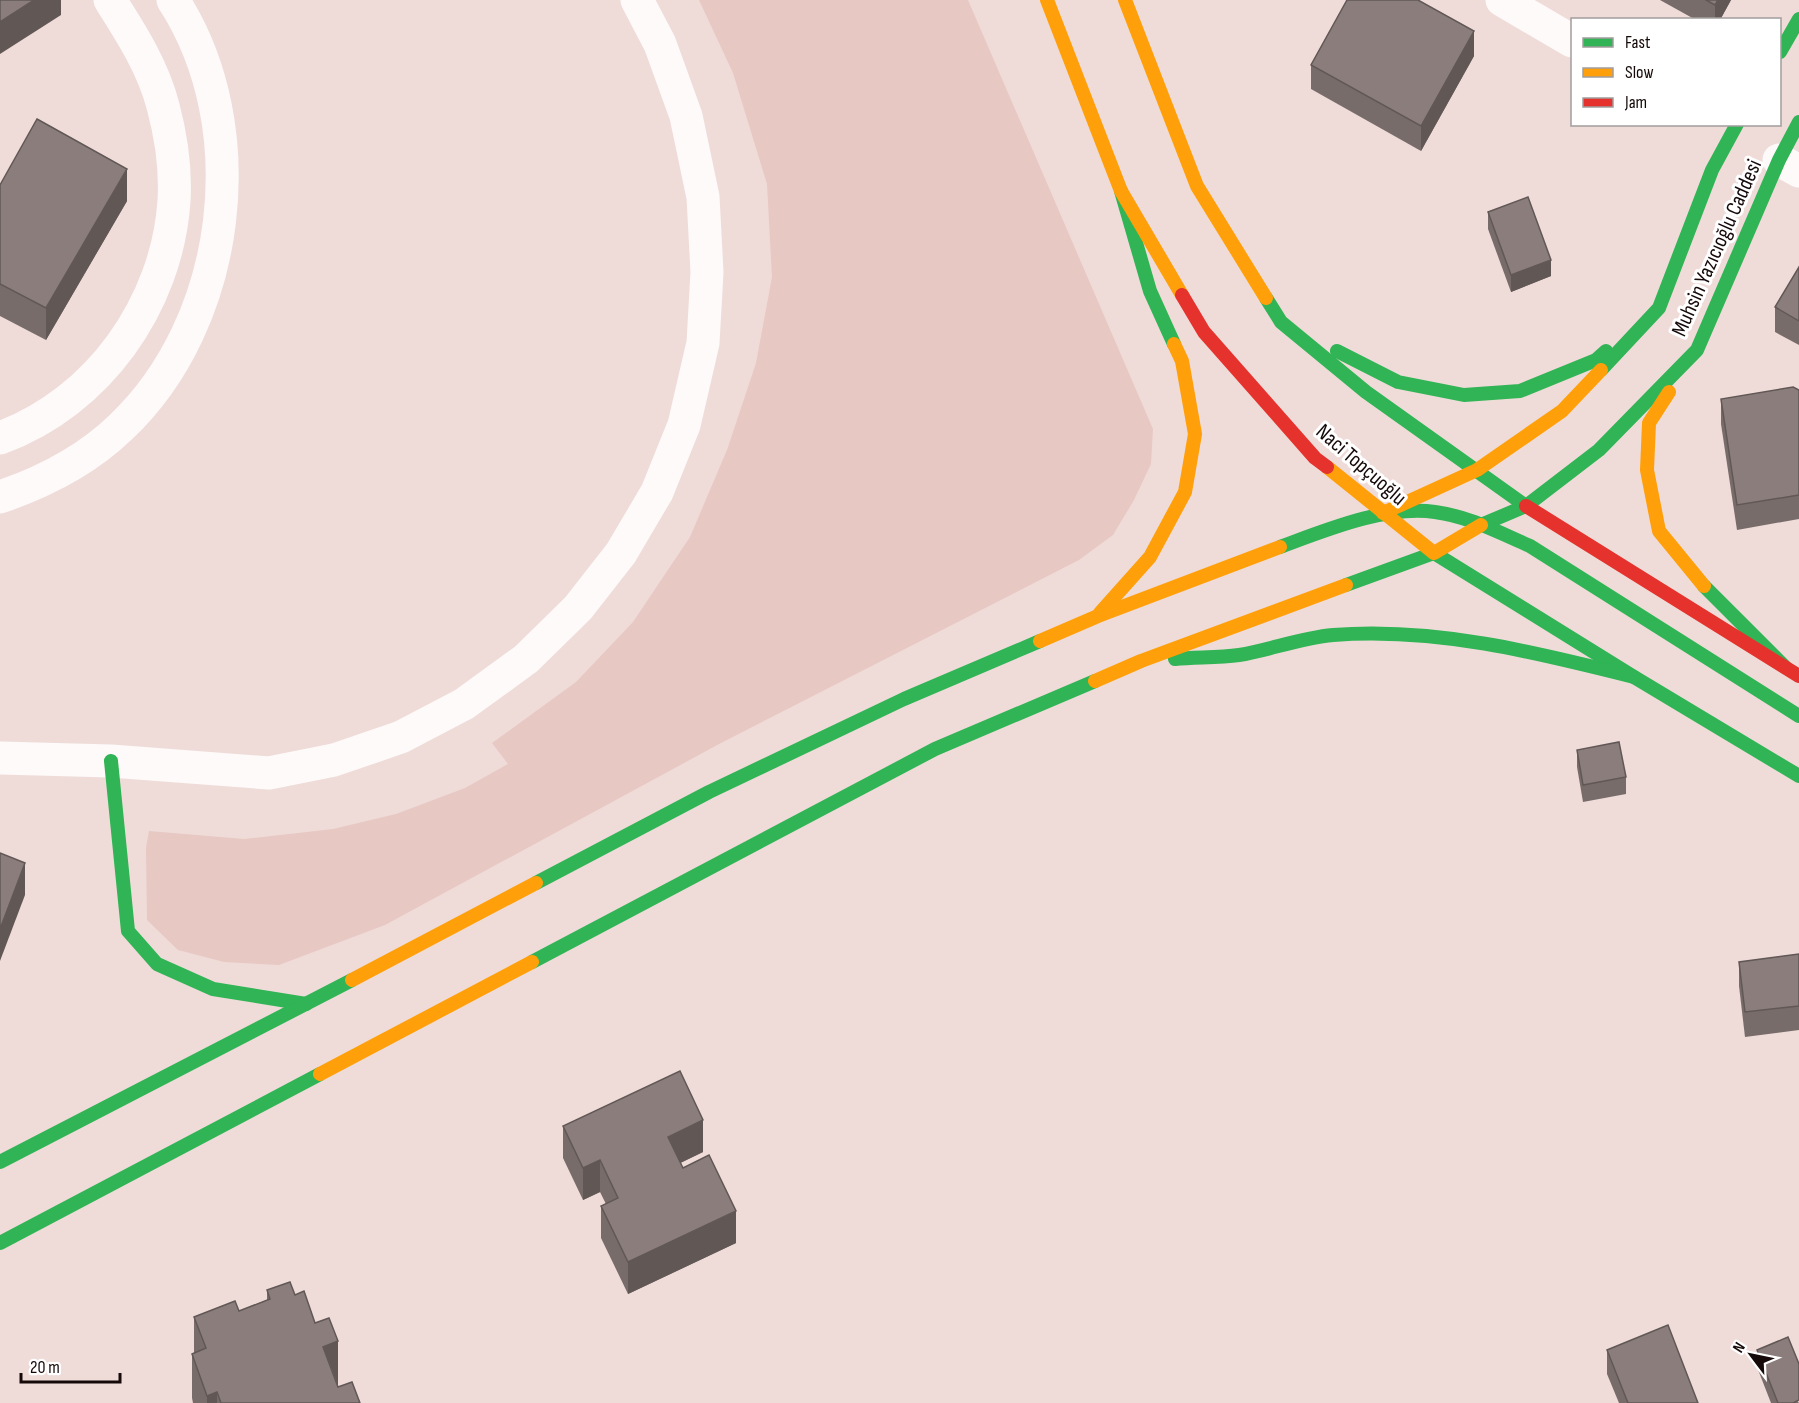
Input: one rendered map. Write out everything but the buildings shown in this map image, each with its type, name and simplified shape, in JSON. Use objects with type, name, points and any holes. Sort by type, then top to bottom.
[{"type":"main road","name":"Naci Topçuoğlu","points":[[1047,0],[1121,191],[1204,332],[1315,458],[1434,553],[1799,776]]},
{"type":"main road","points":[[1125,0],[1197,186],[1281,322],[1366,392],[1526,506],[1799,676]]},
{"type":"main road","points":[[1781,49],[1799,19]]},
{"type":"main road","name":"Muhsin Yazıcıoğlu Caddesi","points":[[0,1243],[935,749],[1141,661],[1434,553],[1482,525],[1526,506],[1599,450],[1697,350],[1789,166],[1799,122]]},
{"type":"main road","name":"Muhsin Yazıcıoğlu Caddesi","points":[[1383,513],[1477,470],[1562,411],[1659,308],[1727,128]]},
{"type":"main road","points":[[1098,616],[1150,557],[1185,492],[1195,434],[1182,361],[1150,291],[1121,191]]},
{"type":"main road","points":[[1281,322],[1398,382],[1464,395],[1520,391],[1596,360],[1659,308]]},
{"type":"main road","points":[[1697,350],[1649,423],[1647,470],[1659,531],[1698,580],[1785,667]]},
{"type":"main road","points":[[0,1162],[709,792],[904,699],[1098,616],[1302,539],[1383,513],[1435,512],[1482,525],[1530,546],[1799,716]]},
{"type":"main road","points":[[1141,661],[1238,655],[1331,635],[1393,632],[1452,638],[1543,653],[1634,677]]},
{"type":"main road","points":[[111,761],[129,931],[157,964],[213,989],[306,1004]]},
{"type":"street","points":[[0,438],[19,431],[57,409],[99,373],[128,337],[151,293],[165,254],[174,201],[171,145],[165,114],[146,60],[110,0]]},
{"type":"street","points":[[0,497],[30,487],[63,471],[93,451],[120,428],[145,402],[167,373],[200,307],[211,271],[218,235],[222,195],[221,155],[216,115],[207,76],[193,38],[173,0]]},
{"type":"street","points":[[0,758],[111,761],[269,773],[334,760],[401,737],[464,704],[526,659],[578,608],[621,553],[657,492],[684,425],[703,343],[707,272],[703,197],[686,116],[660,44],[637,0]]},
{"type":"street","points":[[1502,0],[1571,40]]},
{"type":"shaded area","points":[[699,0],[968,0],[1153,429],[1151,464],[1134,500],[1113,535],[1079,560],[721,743],[385,925],[279,965],[224,962],[178,950],[147,920],[146,848],[149,831],[244,839],[333,829],[396,814],[465,788],[508,764],[492,743],[576,682],[633,622],[690,537],[727,450],[756,363],[772,277],[767,184],[733,73]]},
{"type":"traffic: fast","points":[[1781,50],[1799,19]]},
{"type":"traffic: fast","points":[[1481,525],[1526,506],[1599,450],[1697,350],[1779,160],[1799,122]]},
{"type":"traffic: fast","points":[[1601,370],[1659,308],[1712,170],[1736,126]]},
{"type":"traffic: fast","points":[[1121,191],[1150,291],[1174,344]]},
{"type":"traffic: fast","points":[[1266,298],[1281,322],[1366,392],[1526,506]]},
{"type":"traffic: fast","points":[[1337,351],[1398,382],[1464,395],[1520,391],[1596,360],[1606,351]]},
{"type":"traffic: fast","points":[[1280,547],[1356,521],[1397,512],[1435,512],[1472,521],[1530,546],[1799,716]]},
{"type":"traffic: fast","points":[[1434,553],[1799,776]]},
{"type":"traffic: fast","points":[[1346,585],[1434,553]]},
{"type":"traffic: fast","points":[[1704,586],[1785,667]]},
{"type":"traffic: fast","points":[[1175,659],[1239,655],[1309,639],[1371,633],[1447,638],[1485,644],[1634,677]]},
{"type":"traffic: fast","points":[[536,883],[709,792],[904,699],[1040,641]]},
{"type":"traffic: fast","points":[[532,962],[935,749],[1095,681]]},
{"type":"traffic: fast","points":[[111,761],[128,931],[157,964],[213,989],[306,1004]]},
{"type":"traffic: fast","points":[[0,1162],[352,980]]},
{"type":"traffic: fast","points":[[0,1243],[320,1074]]},
{"type":"traffic: slow","points":[[1047,0],[1121,191],[1182,295]]},
{"type":"traffic: slow","points":[[1125,0],[1197,186],[1266,298]]},
{"type":"traffic: slow","points":[[1100,613],[1150,557],[1185,492],[1195,434],[1182,361],[1174,344]]},
{"type":"traffic: slow","points":[[1383,513],[1477,470],[1562,411],[1601,370]]},
{"type":"traffic: slow","points":[[1669,392],[1649,423],[1647,470],[1659,531],[1704,586]]},
{"type":"traffic: slow","points":[[1327,467],[1434,553],[1481,525]]},
{"type":"traffic: slow","points":[[1040,641],[1098,616],[1280,547]]},
{"type":"traffic: slow","points":[[1095,681],[1141,661],[1346,585]]},
{"type":"traffic: slow","points":[[352,980],[536,883]]},
{"type":"traffic: slow","points":[[320,1074],[532,962]]},
{"type":"traffic: jam","points":[[1182,295],[1204,332],[1315,458],[1327,467]]},
{"type":"traffic: jam","points":[[1526,506],[1799,676]]}]
